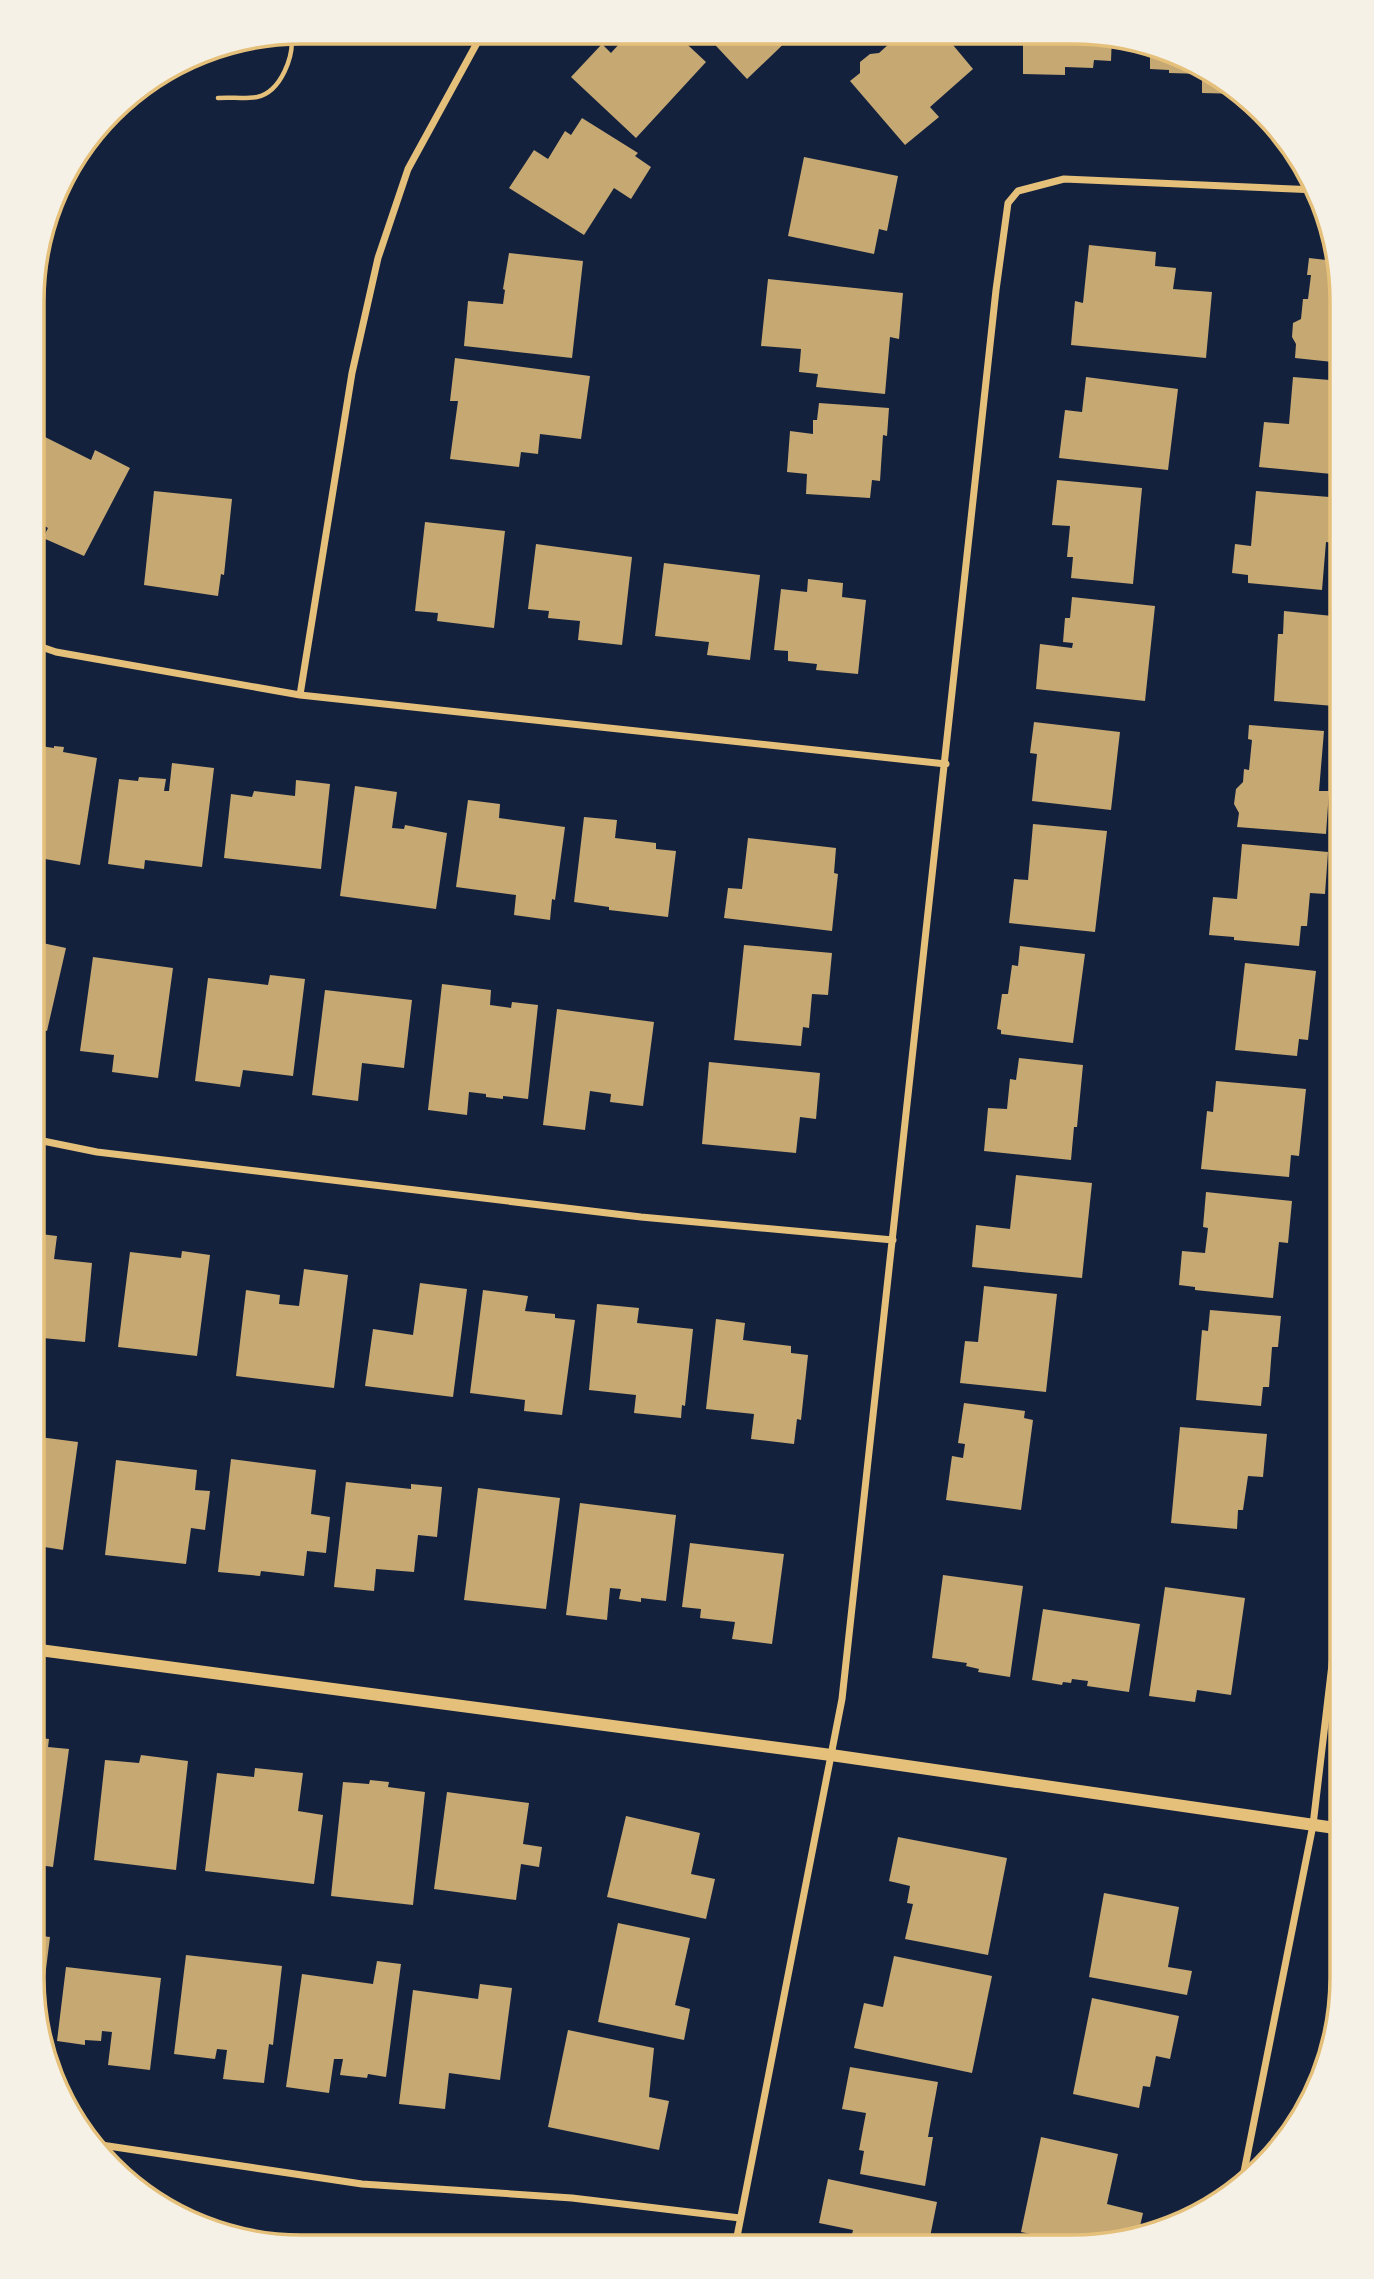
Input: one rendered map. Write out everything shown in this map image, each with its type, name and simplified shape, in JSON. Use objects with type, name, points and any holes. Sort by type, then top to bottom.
[{"type":"street","points":[[300,695],[352,373],[379,258],[408,169],[476,44]]},
{"type":"street","points":[[737,2235],[842,1699],[996,289],[1008,203],[1018,191],[1064,179],[1305,189]]},
{"type":"street","points":[[44,648],[300,695],[946,764]]},
{"type":"street","points":[[44,1141],[97,1152],[628,1216],[893,1240]]},
{"type":"street","points":[[44,1651],[831,1755],[1330,1827]]},
{"type":"street","points":[[1244,2170],[1313,1825],[1330,1681]]},
{"type":"street","points":[[106,2146],[362,2184],[572,2199],[740,2218]]},
{"type":"path","points":[[218,98],[260,97],[279,82],[292,53],[292,44]]},
{"type":"building","points":[[602,44],[611,53],[619,44],[687,44],[706,62],[636,138],[571,77]]},
{"type":"building","points":[[714,44],[784,44],[747,79]]},
{"type":"building","points":[[889,44],[952,44],[973,69],[930,107],[939,117],[905,145],[850,81],[860,73],[860,62],[870,54],[879,53]]},
{"type":"building","points":[[1023,44],[1090,44],[1112,47],[1111,61],[1094,60],[1093,68],[1065,67],[1065,75],[1023,74]]},
{"type":"building","points":[[1150,56],[1194,74],[1169,73],[1169,70],[1150,69]]},
{"type":"building","points":[[1202,78],[1225,94],[1202,93]]},
{"type":"building","points":[[582,118],[638,153],[635,156],[651,167],[631,199],[614,188],[584,235],[509,188],[534,150],[548,159],[565,131],[571,135]]},
{"type":"building","points":[[804,157],[898,176],[887,231],[879,229],[874,254],[788,236]]},
{"type":"building","points":[[1089,245],[1156,252],[1155,266],[1176,268],[1173,289],[1212,292],[1206,358],[1071,345],[1075,301],[1083,303]]},
{"type":"building","points":[[509,253],[583,261],[572,358],[464,346],[468,301],[503,304]]},
{"type":"building","points":[[1309,258],[1327,260],[1330,284],[1330,362],[1295,358],[1293,323],[1301,319],[1303,299],[1308,299],[1311,275],[1307,275]]},
{"type":"building","points":[[768,279],[903,293],[899,339],[890,337],[885,394],[816,387],[818,374],[799,372],[801,349],[761,346]]},
{"type":"building","points":[[455,358],[590,376],[581,439],[540,434],[538,454],[521,452],[519,467],[450,459],[458,401],[450,401]]},
{"type":"building","points":[[1086,377],[1178,389],[1168,470],[1059,458],[1065,410],[1082,412]]},
{"type":"building","points":[[1293,377],[1330,380],[1330,474],[1259,467],[1264,422],[1289,424]]},
{"type":"building","points":[[819,403],[889,408],[887,436],[883,435],[880,481],[872,480],[870,498],[806,494],[807,474],[787,472],[790,431],[813,434],[813,420],[817,420]]},
{"type":"building","points":[[44,436],[91,460],[95,450],[130,468],[84,556],[44,538],[48,528],[44,526]]},
{"type":"building","points":[[1057,480],[1142,488],[1133,584],[1071,578],[1073,557],[1067,557],[1070,526],[1052,525]]},
{"type":"building","points":[[154,491],[232,499],[224,575],[221,574],[218,596],[144,585]]},
{"type":"building","points":[[1256,491],[1330,497],[1330,542],[1326,542],[1322,590],[1248,583],[1248,575],[1232,573],[1235,544],[1251,546]]},
{"type":"building","points":[[425,522],[505,531],[494,628],[437,621],[438,613],[415,611]]},
{"type":"building","points":[[536,544],[632,557],[622,645],[578,640],[580,621],[548,618],[549,611],[528,609]]},
{"type":"building","points":[[664,563],[760,575],[750,660],[707,655],[709,642],[655,636]]},
{"type":"building","points":[[808,579],[843,583],[842,597],[866,600],[858,674],[816,670],[817,664],[788,661],[788,651],[774,650],[781,589],[807,592]]},
{"type":"building","points":[[1072,597],[1155,606],[1145,701],[1036,689],[1040,644],[1072,648],[1073,643],[1063,642],[1065,618],[1070,618]]},
{"type":"building","points":[[1284,611],[1330,616],[1330,706],[1274,701],[1278,634],[1283,634]]},
{"type":"building","points":[[1034,722],[1120,732],[1111,810],[1032,801],[1037,754],[1030,753]]},
{"type":"building","points":[[1249,725],[1324,731],[1319,791],[1329,791],[1326,834],[1237,827],[1239,813],[1234,804],[1236,789],[1243,782],[1244,769],[1249,770],[1252,740],[1248,739]]},
{"type":"building","points":[[44,747],[64,747],[63,752],[97,758],[80,865],[44,859]]},
{"type":"building","points":[[172,763],[214,768],[202,867],[145,860],[144,869],[108,864],[119,779],[166,779],[164,791],[169,791]]},
{"type":"building","points":[[296,780],[330,784],[321,869],[224,858],[231,794],[252,797],[254,791],[295,796]]},
{"type":"building","points":[[355,786],[397,792],[392,828],[404,829],[405,825],[447,833],[436,909],[340,896]]},
{"type":"building","points":[[468,800],[500,804],[499,818],[565,827],[550,920],[514,915],[516,895],[456,887]]},
{"type":"building","points":[[584,817],[617,820],[615,838],[656,843],[656,849],[676,851],[668,917],[609,910],[609,907],[574,902]]},
{"type":"building","points":[[1033,824],[1107,831],[1095,932],[1009,923],[1014,879],[1028,880]]},
{"type":"building","points":[[748,838],[836,848],[834,873],[838,874],[832,931],[724,918],[728,888],[742,889]]},
{"type":"building","points":[[1242,844],[1328,852],[1325,894],[1310,893],[1307,926],[1301,926],[1299,946],[1209,935],[1213,897],[1237,899]]},
{"type":"building","points":[[44,943],[66,948],[47,1031],[44,1030]]},
{"type":"building","points":[[744,945],[832,953],[828,995],[812,994],[809,1028],[803,1027],[801,1046],[734,1040]]},
{"type":"building","points":[[1020,946],[1085,954],[1073,1043],[1001,1034],[1001,1030],[997,1029],[1002,994],[1008,994],[1012,965],[1018,966]]},
{"type":"building","points":[[93,957],[173,968],[158,1078],[112,1072],[114,1055],[80,1051]]},
{"type":"building","points":[[1245,963],[1316,971],[1308,1040],[1299,1039],[1297,1056],[1235,1050]]},
{"type":"building","points":[[270,975],[305,979],[293,1076],[243,1070],[240,1087],[195,1081],[208,978],[268,985]]},
{"type":"building","points":[[442,984],[491,990],[490,1005],[511,1008],[512,1002],[538,1005],[528,1099],[486,1097],[486,1094],[469,1092],[467,1115],[428,1110]]},
{"type":"building","points":[[325,990],[412,1000],[404,1068],[362,1063],[358,1101],[312,1095]]},
{"type":"building","points":[[557,1009],[654,1022],[643,1106],[610,1102],[611,1094],[590,1091],[585,1130],[543,1125]]},
{"type":"building","points":[[1019,1058],[1083,1065],[1071,1160],[984,1151],[988,1108],[1007,1109],[1010,1079],[1016,1080]]},
{"type":"building","points":[[709,1062],[820,1073],[816,1119],[800,1117],[796,1153],[702,1144]]},
{"type":"building","points":[[1216,1081],[1306,1089],[1299,1156],[1291,1155],[1289,1177],[1201,1169],[1207,1111],[1213,1112]]},
{"type":"building","points":[[1016,1175],[1092,1183],[1082,1278],[972,1267],[976,1225],[1010,1229]]},
{"type":"building","points":[[1206,1192],[1292,1201],[1288,1243],[1279,1242],[1273,1298],[1195,1290],[1195,1287],[1179,1285],[1182,1251],[1205,1253],[1208,1228],[1203,1227]]},
{"type":"building","points":[[44,1234],[57,1236],[54,1259],[92,1263],[85,1342],[44,1338]]},
{"type":"building","points":[[182,1251],[210,1255],[197,1356],[118,1347],[130,1252],[181,1258]]},
{"type":"building","points":[[304,1269],[348,1275],[334,1388],[236,1376],[246,1290],[280,1295],[279,1304],[299,1306]]},
{"type":"building","points":[[420,1283],[467,1289],[453,1397],[365,1386],[373,1329],[413,1335]]},
{"type":"building","points":[[984,1286],[1057,1294],[1046,1392],[960,1383],[965,1341],[978,1342]]},
{"type":"building","points":[[483,1290],[528,1296],[525,1311],[555,1314],[555,1318],[575,1320],[562,1415],[524,1411],[525,1400],[470,1393]]},
{"type":"building","points":[[597,1304],[639,1308],[637,1323],[693,1329],[685,1406],[682,1405],[681,1418],[634,1413],[636,1395],[589,1390]]},
{"type":"building","points":[[1210,1310],[1281,1316],[1278,1347],[1272,1347],[1269,1387],[1263,1387],[1261,1406],[1196,1400],[1202,1330],[1208,1331]]},
{"type":"building","points":[[716,1319],[745,1323],[743,1340],[791,1346],[791,1353],[808,1355],[801,1420],[797,1419],[794,1444],[751,1439],[754,1414],[706,1409]]},
{"type":"building","points":[[964,1403],[1025,1411],[1024,1418],[1033,1420],[1021,1510],[946,1500],[952,1456],[963,1458],[965,1444],[958,1443]]},
{"type":"building","points":[[1180,1427],[1267,1434],[1263,1477],[1248,1476],[1243,1510],[1238,1510],[1237,1529],[1171,1523]]},
{"type":"building","points":[[44,1438],[78,1442],[63,1550],[44,1547]]},
{"type":"building","points":[[231,1459],[316,1470],[311,1514],[330,1517],[326,1553],[307,1551],[304,1576],[261,1571],[260,1576],[218,1572]]},
{"type":"building","points":[[116,1460],[197,1470],[195,1490],[210,1491],[205,1530],[191,1528],[186,1564],[105,1555]]},
{"type":"building","points":[[346,1482],[411,1489],[411,1484],[442,1487],[437,1537],[418,1535],[414,1572],[376,1569],[374,1591],[334,1587]]},
{"type":"building","points":[[478,1488],[560,1498],[546,1609],[464,1600]]},
{"type":"building","points":[[580,1503],[676,1515],[666,1601],[619,1599],[621,1589],[610,1588],[607,1620],[566,1615]]},
{"type":"building","points":[[690,1543],[784,1554],[772,1644],[732,1639],[735,1622],[700,1618],[701,1609],[682,1607]]},
{"type":"building","points":[[943,1575],[1023,1586],[1010,1677],[978,1672],[979,1669],[966,1666],[967,1663],[932,1658]]},
{"type":"building","points":[[1165,1587],[1245,1598],[1231,1695],[1197,1690],[1195,1702],[1149,1696]]},
{"type":"building","points":[[1043,1609],[1140,1624],[1129,1692],[1087,1686],[1088,1681],[1072,1679],[1071,1683],[1063,1682],[1062,1685],[1032,1680]]},
{"type":"building","points":[[44,1738],[49,1739],[48,1747],[69,1749],[53,1867],[44,1866]]},
{"type":"building","points":[[141,1755],[188,1761],[176,1870],[94,1860],[105,1760],[139,1763]]},
{"type":"building","points":[[255,1768],[303,1773],[298,1811],[323,1815],[314,1884],[205,1871],[217,1773],[254,1777]]},
{"type":"building","points":[[370,1780],[389,1782],[388,1787],[425,1792],[413,1905],[331,1896],[343,1782],[369,1784]]},
{"type":"building","points":[[447,1792],[529,1803],[523,1844],[542,1847],[539,1867],[521,1864],[516,1900],[434,1889]]},
{"type":"building","points":[[626,1816],[700,1833],[691,1874],[715,1879],[706,1919],[607,1897]]},
{"type":"building","points":[[898,1837],[1007,1858],[988,1955],[905,1939],[913,1904],[907,1903],[910,1886],[889,1881]]},
{"type":"building","points":[[1104,1893],[1179,1907],[1168,1967],[1192,1971],[1187,1995],[1089,1977]]},
{"type":"building","points":[[618,1923],[690,1938],[675,2005],[690,2009],[684,2040],[598,2022]]},
{"type":"building","points":[[44,1936],[50,1937],[44,1985]]},
{"type":"building","points":[[186,1955],[282,1966],[273,2045],[269,2044],[264,2083],[223,2079],[227,2050],[217,2049],[215,2059],[174,2054]]},
{"type":"building","points":[[894,1956],[992,1976],[972,2073],[854,2048],[864,2003],[883,2007]]},
{"type":"building","points":[[377,1961],[401,1964],[386,2077],[368,2074],[367,2078],[340,2075],[343,2059],[334,2059],[329,2093],[286,2087],[302,1974],[373,1984]]},
{"type":"building","points":[[66,1967],[161,1978],[150,2070],[108,2065],[112,2032],[102,2031],[101,2041],[85,2040],[85,2045],[57,2041]]},
{"type":"building","points":[[480,1984],[512,1988],[500,2080],[449,2073],[445,2109],[399,2104],[413,1990],[478,1999]]},
{"type":"building","points":[[1092,1998],[1179,2016],[1170,2059],[1156,2056],[1150,2087],[1143,2086],[1139,2108],[1073,2094]]},
{"type":"building","points":[[568,2030],[654,2048],[649,2097],[669,2101],[659,2150],[548,2127]]},
{"type":"building","points":[[850,2067],[938,2082],[928,2137],[933,2137],[925,2186],[860,2174],[864,2151],[859,2150],[866,2113],[842,2109]]},
{"type":"building","points":[[1041,2137],[1118,2154],[1107,2204],[1143,2213],[1140,2226],[1090,2235],[1036,2235],[1021,2232]]},
{"type":"building","points":[[828,2179],[937,2202],[930,2235],[852,2235],[853,2230],[819,2223]]}]
